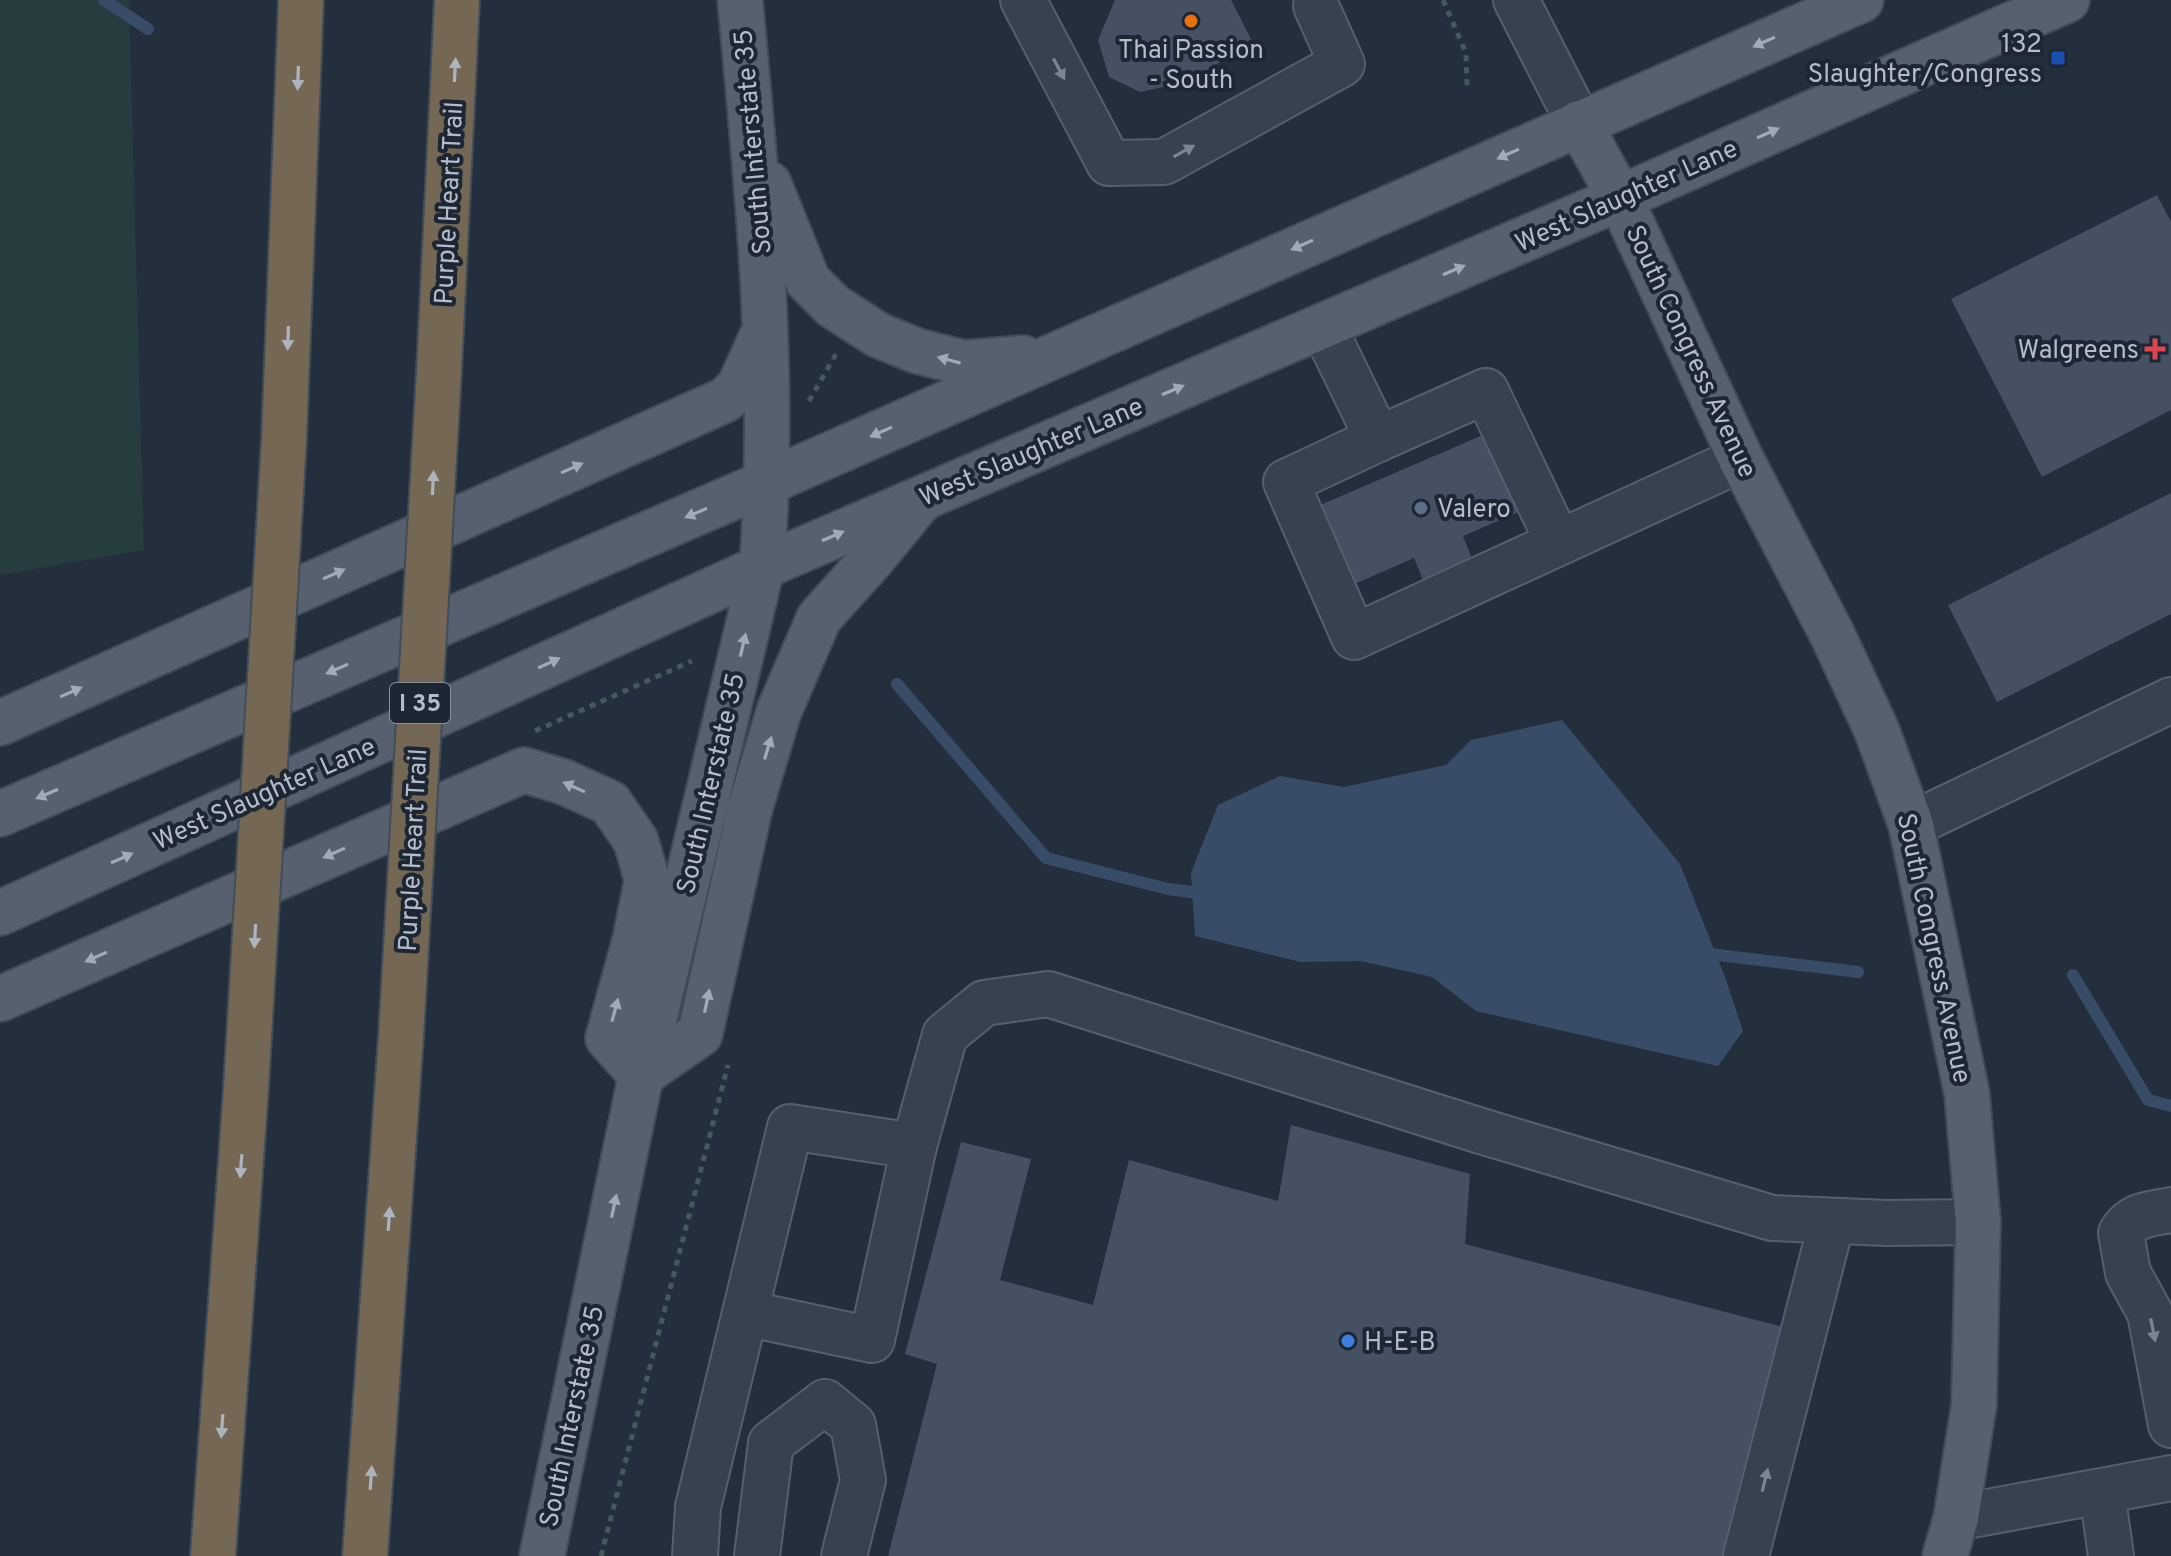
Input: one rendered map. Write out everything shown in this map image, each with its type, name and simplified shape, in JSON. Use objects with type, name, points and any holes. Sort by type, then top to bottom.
[{"type":"highway","points":[[213,1556],[246,1088],[284,439],[301,0]]},
{"type":"highway","name":"Purple Heart Trail","points":[[365,1556],[401,1036],[457,0]]},
{"type":"highway","points":[[206,1556],[218,1471]]},
{"type":"main road","name":"South Interstate 35","points":[[542,1556],[641,1075],[762,567],[768,482],[767,325],[740,0]]},
{"type":"main road","points":[[0,814],[768,482],[1861,0]]},
{"type":"main road","name":"West Slaughter Lane","points":[[0,913],[762,567],[1620,198],[2067,0]]},
{"type":"main road","name":"South Congress Avenue","points":[[1579,123],[1620,198],[1741,459],[1833,636],[1877,731],[1911,825],[1967,1094],[1978,1222],[1974,1405],[1951,1537]]},
{"type":"main road","points":[[752,124],[775,202],[808,281],[833,306],[878,335],[917,351],[964,363],[1055,356]]},
{"type":"main road","points":[[0,723],[725,400],[739,387],[767,325]]},
{"type":"main road","points":[[0,999],[524,770],[564,782],[610,803],[636,841],[647,880],[635,940],[608,1038],[641,1075],[700,1034],[750,808],[779,711],[819,618],[921,498]]},
{"type":"lane","points":[[1023,0],[1109,163],[1164,162],[1342,64],[1316,6]]},
{"type":"lane","points":[[1516,0],[1579,123]]},
{"type":"lane","points":[[1323,326],[1378,439]]},
{"type":"lane","points":[[1558,542],[1486,391],[1286,482],[1354,637],[1741,459]]},
{"type":"lane","points":[[1911,825],[2171,700]]},
{"type":"lane","points":[[745,1313],[872,1340],[914,1146],[945,1035],[984,1003],[1048,994],[1481,1131],[1772,1218],[1886,1223],[1978,1222]]},
{"type":"lane","points":[[695,1556],[698,1507],[790,1127],[914,1146]]},
{"type":"lane","points":[[2171,1210],[2136,1217],[2127,1222],[2121,1233],[2128,1273],[2153,1280],[2150,1313],[2171,1425]]},
{"type":"lane","points":[[1746,1556],[1832,1221]]},
{"type":"lane","points":[[757,1556],[771,1443],[825,1402],[853,1425],[863,1480],[844,1556]]},
{"type":"lane","points":[[1951,1537],[2102,1492],[2171,1478]]},
{"type":"lane","points":[[2102,1492],[2111,1556]]},
{"type":"path","points":[[1443,0],[1466,53],[1467,86]]},
{"type":"path","points":[[806,406],[842,342]]},
{"type":"path","points":[[525,735],[692,661]]},
{"type":"path","points":[[601,1556],[732,1051]]},
{"type":"green space","points":[[0,0],[129,0],[144,550],[0,575]]},
{"type":"water","points":[[1562,720],[1680,864],[1743,1031],[1718,1066],[1476,1011],[1432,977],[1361,961],[1301,962],[1195,936],[1191,873],[1218,805],[1280,776],[1344,787],[1446,765],[1471,740]]},
{"type":"building","points":[[1115,0],[1231,0],[1252,41],[1191,81],[1140,92],[1109,77],[1098,40]]},
{"type":"building","name":"Walgreens","points":[[2157,195],[2171,222],[2171,410],[2042,477],[1951,299]]},
{"type":"building","name":"Valero","points":[[1490,432],[1523,510],[1463,536],[1472,559],[1423,580],[1414,558],[1352,585],[1318,506]]},
{"type":"building","points":[[2171,493],[2171,614],[1997,702],[1948,605]]},
{"type":"building","name":"H-E-B","points":[[1291,1125],[1470,1174],[1465,1244],[1791,1329],[1732,1556],[888,1556],[937,1364],[905,1354],[961,1142],[1031,1159],[1000,1280],[1093,1305],[1129,1160],[1278,1201]]},
{"type":"waterway","points":[[104,0],[148,29]]},
{"type":"waterway","points":[[897,684],[1046,858],[1168,889],[1207,894]]},
{"type":"waterway","points":[[1702,953],[1858,972]]},
{"type":"waterway","points":[[2073,975],[2148,1100],[2171,1106]]},
{"type":"place","name":"Thai Passion - South","points":[[1191,21]]},
{"type":"place","name":"132 Slaughter/Congress","points":[[2058,58]]},
{"type":"place","name":"Walgreens","points":[[2155,349]]},
{"type":"place","name":"Valero","points":[[1421,508]]},
{"type":"place","name":"H-E-B","points":[[1348,1341]]}]
